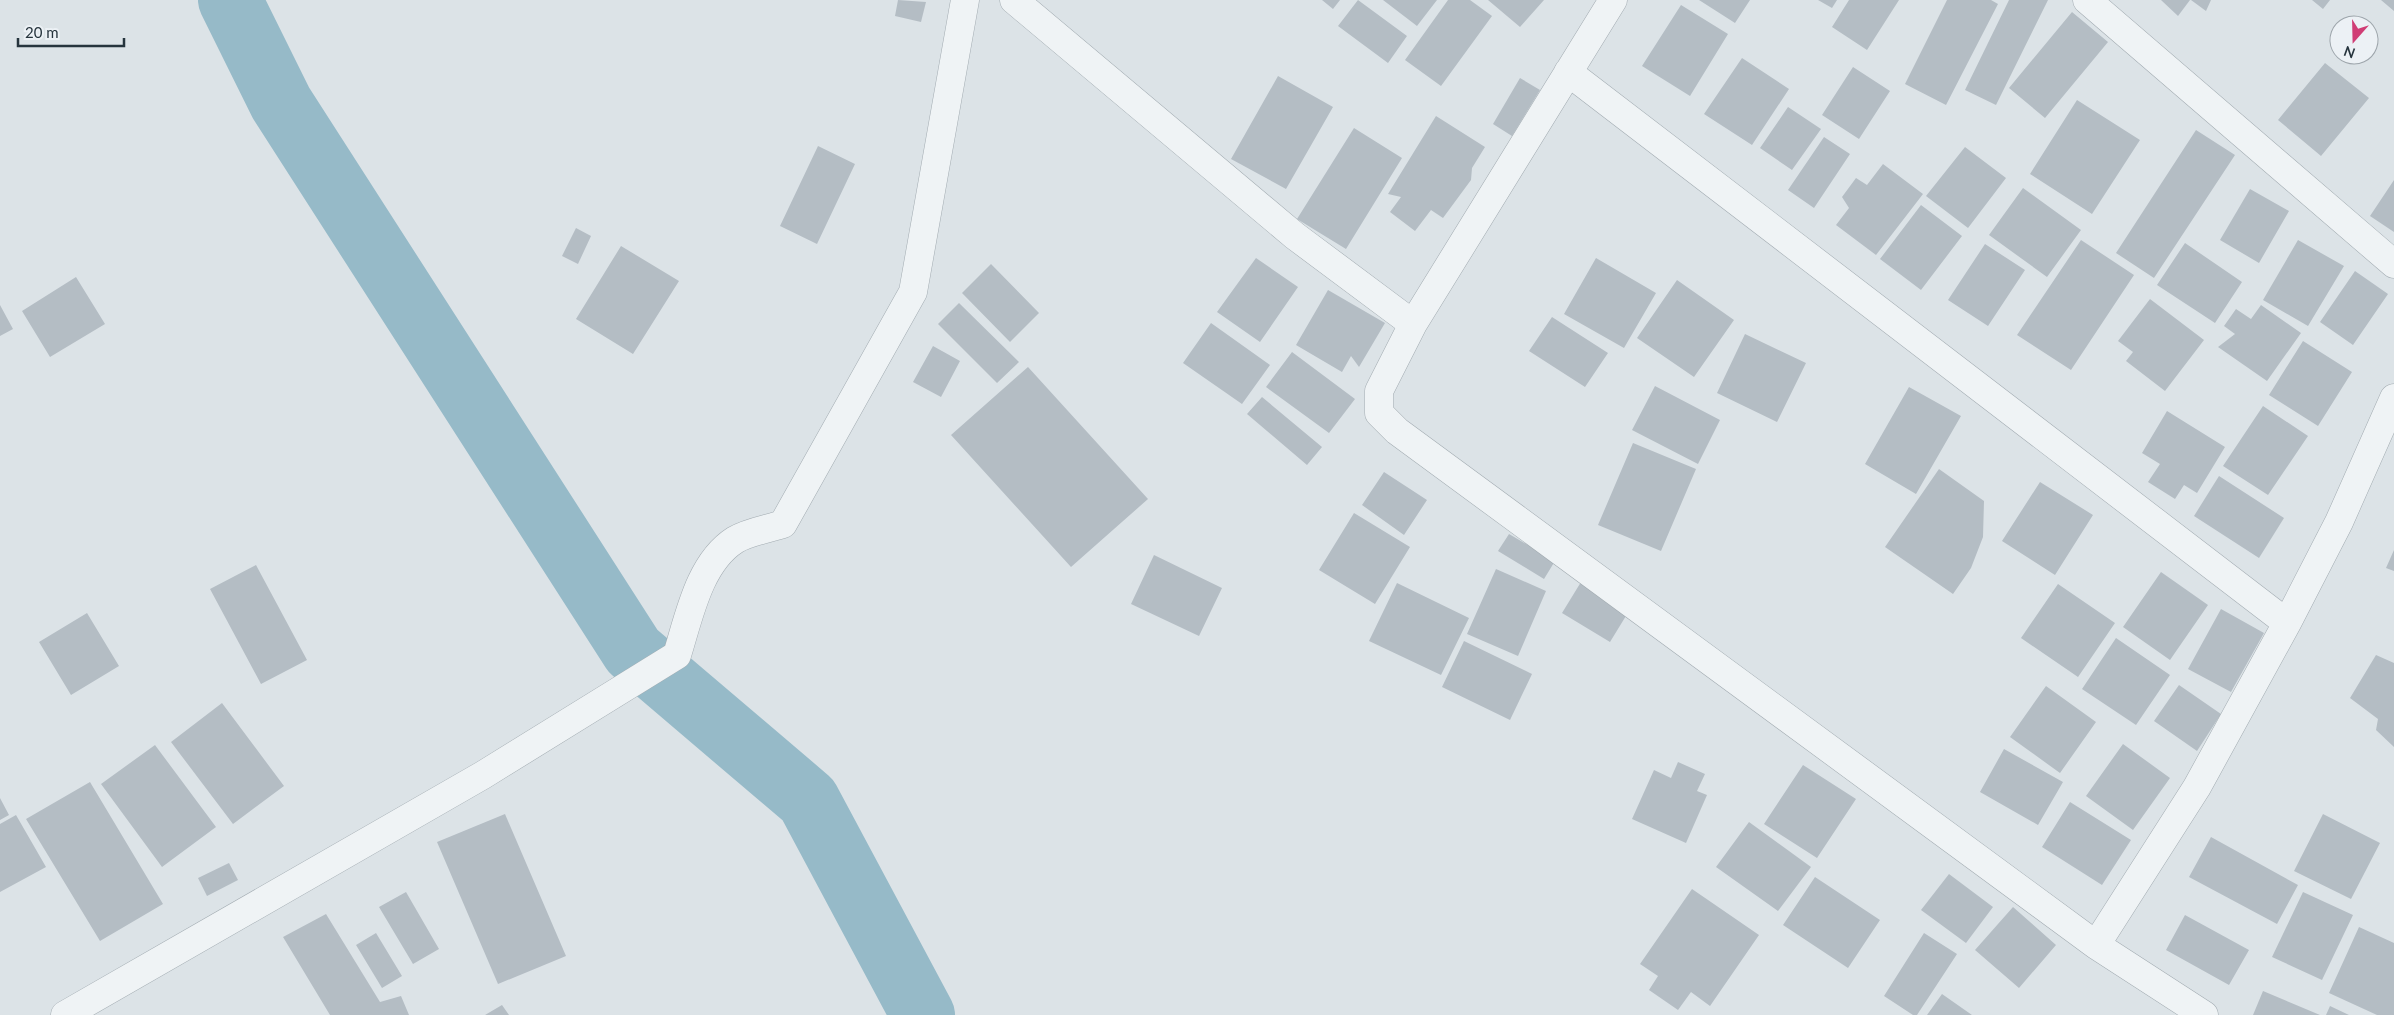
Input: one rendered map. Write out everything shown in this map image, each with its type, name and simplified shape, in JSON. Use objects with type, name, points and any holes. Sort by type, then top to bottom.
[{"type":"street","points":[[65,1015],[483,775],[677,655],[692,606],[708,567],[735,540],[782,524],[913,292],[965,0]]},
{"type":"street","points":[[1014,0],[1295,236],[1413,324]]},
{"type":"street","points":[[2087,0],[2394,264]]},
{"type":"street","points":[[1608,2],[1568,72],[1413,324],[1379,391],[1378,413],[1391,425],[2096,945],[2204,1015]]},
{"type":"street","points":[[1568,72],[2287,623]]},
{"type":"street","points":[[2096,945],[2197,787],[2287,623],[2339,522],[2394,398]]},
{"type":"building","points":[[898,0],[926,2],[921,22],[895,16]]},
{"type":"building","points":[[1322,0],[1340,0],[1333,9]]},
{"type":"building","points":[[1358,0],[1407,36],[1388,63],[1338,26]]},
{"type":"building","points":[[1383,0],[1437,0],[1417,26]]},
{"type":"building","points":[[1448,0],[1470,0],[1492,16],[1441,86],[1405,60]]},
{"type":"building","points":[[1488,0],[1544,0],[1520,27]]},
{"type":"building","points":[[1699,0],[1750,0],[1735,23]]},
{"type":"building","points":[[1818,0],[1837,0],[1832,8]]},
{"type":"building","points":[[1849,0],[1899,0],[1867,50],[1832,27]]},
{"type":"building","points":[[1947,0],[1991,0],[1998,4],[1946,105],[1905,84]]},
{"type":"building","points":[[2009,0],[2048,0],[1996,105],[1965,90]]},
{"type":"building","points":[[2161,0],[2190,0],[2178,16]]},
{"type":"building","points":[[2191,0],[2211,0],[2206,11]]},
{"type":"building","points":[[2312,0],[2330,0],[2323,9]]},
{"type":"building","points":[[2381,0],[2394,0],[2394,11]]},
{"type":"building","points":[[1681,5],[1728,34],[1690,96],[1642,66]]},
{"type":"building","points":[[2072,12],[2108,42],[2045,118],[2009,88]]},
{"type":"building","points":[[1742,58],[1789,89],[1752,145],[1704,114]]},
{"type":"building","points":[[2325,63],[2369,98],[2321,156],[2278,120]]},
{"type":"building","points":[[1853,67],[1890,91],[1859,139],[1822,115]]},
{"type":"building","points":[[1278,76],[1333,107],[1286,189],[1231,159]]},
{"type":"building","points":[[1520,78],[1540,90],[1512,136],[1493,124]]},
{"type":"building","points":[[2077,100],[2140,140],[2092,214],[2030,174]]},
{"type":"building","points":[[1788,107],[1821,129],[1792,170],[1760,148]]},
{"type":"building","points":[[1436,116],[1485,147],[1472,168],[1471,180],[1443,218],[1431,210],[1415,231],[1390,212],[1401,197],[1388,194]]},
{"type":"building","points":[[1354,128],[1402,158],[1346,249],[1297,219]]},
{"type":"building","points":[[2196,130],[2235,155],[2154,278],[2116,253]]},
{"type":"building","points":[[1824,137],[1850,154],[1814,208],[1788,190]]},
{"type":"building","points":[[818,146],[855,164],[817,244],[780,226]]},
{"type":"building","points":[[1965,147],[2006,178],[1968,228],[1926,196]]},
{"type":"building","points":[[1883,164],[1923,194],[1876,255],[1836,225],[1849,208],[1842,197],[1856,178],[1867,185]]},
{"type":"building","points":[[2394,180],[2394,232],[2370,216]]},
{"type":"building","points":[[2023,188],[2081,230],[2047,277],[1989,235]]},
{"type":"building","points":[[2250,189],[2289,211],[2259,263],[2220,240]]},
{"type":"building","points":[[1921,205],[1962,236],[1921,290],[1880,259]]},
{"type":"building","points":[[576,228],[591,236],[578,264],[562,256]]},
{"type":"building","points":[[2081,240],[2134,275],[2071,370],[2017,335]]},
{"type":"building","points":[[2298,240],[2344,266],[2308,326],[2263,300]]},
{"type":"building","points":[[2185,243],[2242,282],[2215,323],[2157,285]]},
{"type":"building","points":[[1985,244],[2025,270],[1988,326],[1948,300]]},
{"type":"building","points":[[621,246],[679,281],[633,354],[576,319]]},
{"type":"building","points":[[1256,258],[1298,287],[1260,342],[1217,312]]},
{"type":"building","points":[[1596,258],[1656,293],[1624,348],[1564,314]]},
{"type":"building","points":[[991,264],[1039,313],[1010,342],[962,293]]},
{"type":"building","points":[[2355,271],[2388,294],[2353,345],[2320,322]]},
{"type":"building","points":[[76,277],[105,324],[50,357],[22,311]]},
{"type":"building","points":[[1677,280],[1734,320],[1694,377],[1637,338]]},
{"type":"building","points":[[1328,290],[1385,323],[1359,367],[1351,356],[1342,372],[1296,345]]},
{"type":"building","points":[[2150,299],[2204,340],[2165,391],[2126,361],[2133,352],[2118,341]]},
{"type":"building","points":[[959,303],[1019,362],[997,383],[938,324]]},
{"type":"building","points":[[0,305],[13,329],[0,336]]},
{"type":"building","points":[[2261,305],[2301,333],[2267,381],[2218,347],[2235,334],[2224,326],[2236,309],[2251,319]]},
{"type":"building","points":[[1552,317],[1608,353],[1585,387],[1529,351]]},
{"type":"building","points":[[1211,323],[1270,365],[1242,404],[1183,363]]},
{"type":"building","points":[[1745,334],[1806,363],[1777,422],[1717,393]]},
{"type":"building","points":[[2303,341],[2352,372],[2318,426],[2269,395]]},
{"type":"building","points":[[933,346],[960,361],[941,397],[913,382]]},
{"type":"building","points":[[1292,352],[1355,399],[1329,433],[1266,387]]},
{"type":"building","points":[[1028,367],[1148,499],[1071,567],[951,435]]},
{"type":"building","points":[[1655,386],[1720,420],[1698,464],[1632,430]]},
{"type":"building","points":[[1909,387],[1961,416],[1916,494],[1865,464]]},
{"type":"building","points":[[1262,397],[1322,447],[1307,465],[1247,414]]},
{"type":"building","points":[[2263,406],[2308,436],[2268,495],[2223,466]]},
{"type":"building","points":[[2167,411],[2225,447],[2197,493],[2184,485],[2175,499],[2148,482],[2160,464],[2142,453]]},
{"type":"building","points":[[1633,443],[1696,469],[1661,551],[1598,525]]},
{"type":"building","points":[[1939,469],[1984,501],[1983,537],[1971,568],[1953,594],[1885,547]]},
{"type":"building","points":[[1384,472],[1427,500],[1404,535],[1362,505]]},
{"type":"building","points":[[2219,476],[2284,518],[2259,558],[2194,516]]},
{"type":"building","points":[[2040,482],[2093,515],[2055,575],[2002,541]]},
{"type":"building","points":[[1354,513],[1410,547],[1375,604],[1319,570]]},
{"type":"building","points":[[1509,534],[1555,561],[1544,579],[1498,551]]},
{"type":"building","points":[[2394,550],[2394,571],[2386,568]]},
{"type":"building","points":[[1154,555],[1222,588],[1199,636],[1131,604]]},
{"type":"building","points":[[256,565],[307,660],[261,684],[210,589]]},
{"type":"building","points":[[1496,569],[1546,591],[1518,656],[1467,634]]},
{"type":"building","points":[[2161,572],[2208,605],[2170,660],[2123,627]]},
{"type":"building","points":[[1581,582],[1629,611],[1610,642],[1562,613]]},
{"type":"building","points":[[1397,583],[1469,618],[1441,675],[1369,641]]},
{"type":"building","points":[[2058,584],[2115,623],[2078,677],[2021,638]]},
{"type":"building","points":[[2221,609],[2264,633],[2231,692],[2188,669]]},
{"type":"building","points":[[87,613],[119,666],[71,695],[39,642]]},
{"type":"building","points":[[2116,638],[2170,675],[2136,725],[2082,689]]},
{"type":"building","points":[[1464,641],[1532,674],[1510,720],[1442,687]]},
{"type":"building","points":[[2376,655],[2394,663],[2394,747],[2376,730],[2378,719],[2350,698]]},
{"type":"building","points":[[2179,685],[2221,714],[2197,751],[2154,721]]},
{"type":"building","points":[[2046,686],[2096,722],[2060,773],[2010,737]]},
{"type":"building","points":[[222,703],[284,786],[233,824],[171,742]]},
{"type":"building","points":[[2123,744],[2170,778],[2133,830],[2086,796]]},
{"type":"building","points":[[155,745],[216,827],[162,867],[101,784]]},
{"type":"building","points":[[2004,749],[2063,782],[2038,825],[1980,792]]},
{"type":"building","points":[[1678,762],[1705,774],[1697,791],[1707,795],[1686,843],[1632,819],[1654,770],[1671,778]]},
{"type":"building","points":[[1803,765],[1856,799],[1817,858],[1764,824]]},
{"type":"building","points":[[90,782],[163,904],[100,941],[26,819]]},
{"type":"building","points":[[0,798],[9,815],[0,820]]},
{"type":"building","points":[[2070,802],[2131,840],[2102,885],[2042,847]]},
{"type":"building","points":[[505,814],[566,956],[498,984],[437,842]]},
{"type":"building","points":[[2323,814],[2380,843],[2351,899],[2294,871]]},
{"type":"building","points":[[16,815],[46,867],[0,892],[0,824]]},
{"type":"building","points":[[1749,822],[1811,867],[1778,911],[1716,867]]},
{"type":"building","points":[[2211,837],[2298,885],[2277,924],[2189,877]]},
{"type":"building","points":[[229,863],[238,880],[207,896],[198,878]]},
{"type":"building","points":[[1949,874],[1993,907],[1966,943],[1921,910]]},
{"type":"building","points":[[1815,877],[1880,920],[1848,968],[1783,925]]},
{"type":"building","points":[[1692,889],[1759,935],[1710,1006],[1691,992],[1678,1010],[1649,990],[1658,976],[1640,964]]},
{"type":"building","points":[[406,892],[439,949],[413,964],[379,907]]},
{"type":"building","points":[[2303,892],[2353,915],[2322,980],[2272,957]]},
{"type":"building","points":[[2013,907],[2056,945],[2019,988],[1975,950]]},
{"type":"building","points":[[326,914],[380,1002],[401,996],[409,1015],[330,1015],[283,937]]},
{"type":"building","points":[[2185,915],[2249,950],[2229,985],[2166,950]]},
{"type":"building","points":[[2359,927],[2394,943],[2394,1015],[2377,1015],[2329,993]]},
{"type":"building","points":[[376,933],[402,976],[382,988],[356,945]]},
{"type":"building","points":[[1924,933],[1957,954],[1917,1015],[1913,1015],[1884,996]]},
{"type":"building","points":[[2263,991],[2320,1015],[2253,1015]]},
{"type":"building","points":[[1942,994],[1972,1015],[1927,1015]]},
{"type":"building","points":[[502,1005],[509,1015],[485,1015]]},
{"type":"building","points":[[2330,1006],[2349,1015],[2326,1015]]},
{"type":"waterway","points":[[230,0],[281,103],[633,651],[808,800],[923,1015]]}]
